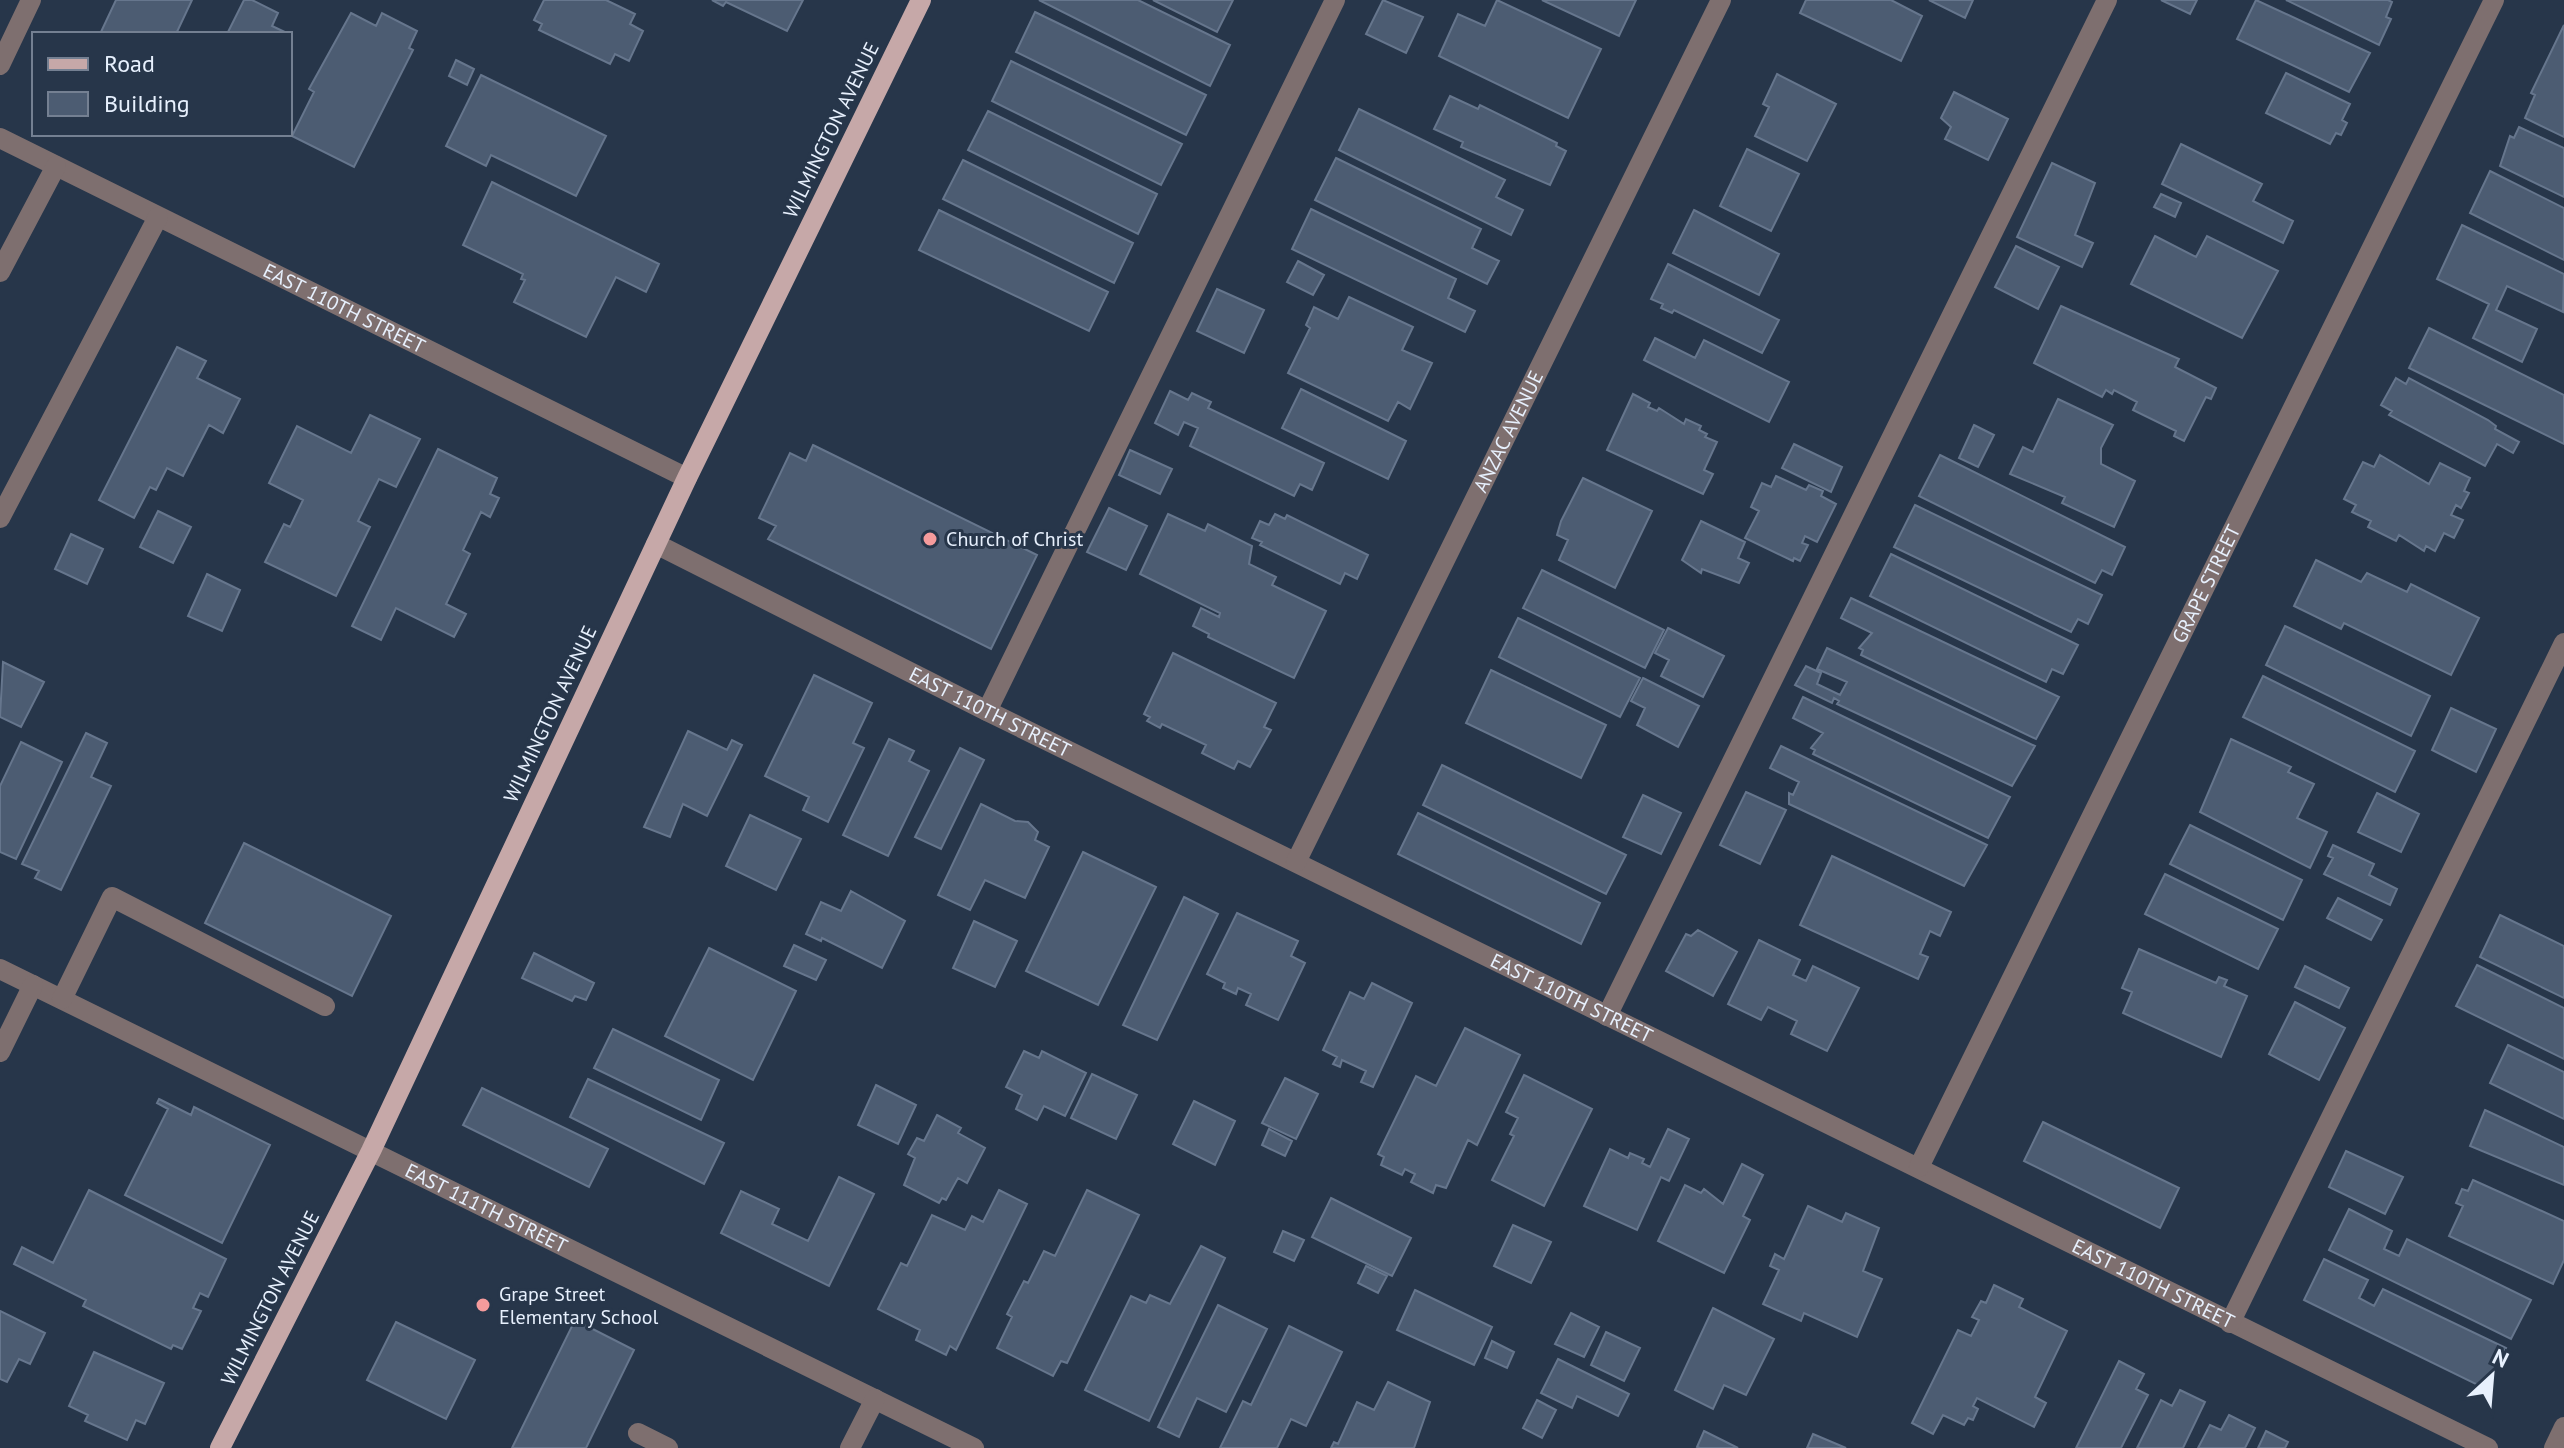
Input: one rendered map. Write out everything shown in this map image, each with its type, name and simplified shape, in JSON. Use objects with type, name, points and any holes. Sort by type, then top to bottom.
[{"type":"main road","name":"WILMINGTON AVENUE","points":[[220,1448],[371,1151],[687,478],[921,0]]},
{"type":"street","points":[[0,65],[31,0]]},
{"type":"street","points":[[987,711],[1335,0]]},
{"type":"street","name":"ANZAC AVENUE","points":[[1296,862],[1721,0]]},
{"type":"street","points":[[1607,1016],[2107,0]]},
{"type":"street","name":"GRAPE STREET","points":[[1919,1167],[2494,0]]},
{"type":"street","name":"EAST 110TH STREET","points":[[0,138],[687,478]]},
{"type":"street","points":[[0,272],[56,166]]},
{"type":"street","points":[[0,518],[158,217]]},
{"type":"street","name":"EAST 110TH STREET","points":[[656,544],[987,711],[2488,1448]]},
{"type":"street","points":[[2230,1323],[2564,643]]},
{"type":"street","points":[[62,999],[112,897],[325,1006]]},
{"type":"street","name":"EAST 111TH STREET","points":[[0,969],[974,1448]]},
{"type":"street","points":[[0,1052],[33,985]]},
{"type":"street","points":[[850,1448],[875,1399]]},
{"type":"street","points":[[2554,1448],[2564,1427]]},
{"type":"street","points":[[638,1433],[668,1448]]},
{"type":"building","points":[[116,0],[192,0],[177,32],[101,32]]},
{"type":"building","points":[[244,0],[252,0],[278,13],[272,26],[285,32],[228,32]]},
{"type":"building","points":[[544,0],[606,0],[635,14],[630,24],[643,31],[629,61],[615,54],[610,64],[539,30],[542,24],[534,20]]},
{"type":"building","points":[[712,0],[803,0],[787,31],[726,2],[723,6]]},
{"type":"building","points":[[1039,0],[1138,0],[1230,45],[1210,86]]},
{"type":"building","points":[[1153,0],[1233,0],[1217,32]]},
{"type":"building","points":[[1383,0],[1423,17],[1406,53],[1366,34]]},
{"type":"building","points":[[1497,0],[1601,49],[1568,118],[1439,56],[1458,14],[1485,26]]},
{"type":"building","points":[[1542,0],[1636,0],[1619,36]]},
{"type":"building","points":[[1806,0],[1891,0],[1922,16],[1901,61],[1800,13]]},
{"type":"building","points":[[1929,0],[1973,0],[1965,18]]},
{"type":"building","points":[[2161,0],[2197,0],[2190,14]]},
{"type":"building","points":[[2256,0],[2370,53],[2349,92],[2237,39]]},
{"type":"building","points":[[2286,0],[2388,0],[2392,2],[2386,17],[2391,19],[2379,45]]},
{"type":"building","points":[[1035,12],[1206,95],[1186,135],[1016,52]]},
{"type":"building","points":[[351,13],[376,26],[382,13],[417,31],[409,48],[413,50],[354,167],[292,136],[314,92],[309,89]]},
{"type":"building","points":[[2564,25],[2564,137],[2525,118],[2535,95],[2531,93]]},
{"type":"building","points":[[456,60],[474,69],[467,85],[449,76]]},
{"type":"building","points":[[1011,61],[1182,144],[1161,185],[992,101]]},
{"type":"building","points":[[2286,73],[2350,104],[2342,120],[2347,123],[2341,135],[2336,133],[2330,144],[2266,113]]},
{"type":"building","points":[[1777,74],[1836,104],[1807,161],[1755,136],[1769,107],[1763,104]]},
{"type":"building","points":[[481,75],[606,136],[576,196],[491,155],[486,166],[446,146]]},
{"type":"building","points":[[1954,92],[2008,119],[1988,160],[1945,139],[1951,127],[1941,118]]},
{"type":"building","points":[[1450,96],[1478,109],[1480,105],[1557,143],[1556,146],[1566,151],[1550,185],[1461,147],[1463,142],[1434,129]]},
{"type":"building","points":[[1359,109],[1505,180],[1496,197],[1523,210],[1511,235],[1339,150]]},
{"type":"building","points":[[988,111],[1157,194],[1138,234],[968,150]]},
{"type":"building","points":[[2519,127],[2564,148],[2564,197],[2500,166],[2510,136],[2514,138]]},
{"type":"building","points":[[2181,144],[2262,184],[2253,201],[2293,221],[2283,243],[2162,184]]},
{"type":"building","points":[[1747,149],[1799,174],[1771,231],[1720,206]]},
{"type":"building","points":[[1336,158],[1481,229],[1472,248],[1499,261],[1487,284],[1315,200]]},
{"type":"building","points":[[963,160],[1133,243],[1114,283],[943,199]]},
{"type":"building","points":[[2052,163],[2095,183],[2075,235],[2093,243],[2082,267],[2017,237]]},
{"type":"building","points":[[2490,171],[2564,208],[2564,260],[2470,213]]},
{"type":"building","points":[[492,182],[659,264],[646,292],[616,277],[586,337],[514,302],[525,280],[521,279],[523,274],[463,245]]},
{"type":"building","points":[[2161,194],[2181,203],[2175,217],[2154,207]]},
{"type":"building","points":[[1311,209],[1456,279],[1448,298],[1475,311],[1465,332],[1292,249]]},
{"type":"building","points":[[939,210],[1108,292],[1089,331],[919,250]]},
{"type":"building","points":[[1694,210],[1779,254],[1759,295],[1673,253]]},
{"type":"building","points":[[2462,225],[2564,274],[2563,312],[2507,286],[2496,310],[2537,329],[2522,362],[2473,338],[2489,304],[2437,279]]},
{"type":"building","points":[[2155,236],[2196,257],[2207,236],[2278,271],[2242,338],[2131,284]]},
{"type":"building","points":[[2016,246],[2059,267],[2038,309],[1995,287]]},
{"type":"building","points":[[1298,261],[1324,275],[1313,295],[1287,282]]},
{"type":"building","points":[[1668,264],[1779,320],[1762,353],[1674,310],[1672,313],[1661,308],[1663,304],[1651,299]]},
{"type":"building","points":[[1217,289],[1264,310],[1244,353],[1197,331]]},
{"type":"building","points":[[1349,297],[1413,327],[1402,350],[1432,363],[1410,409],[1398,402],[1388,421],[1288,373],[1310,328],[1306,325],[1314,307],[1338,319]]},
{"type":"building","points":[[2061,306],[2179,359],[2175,367],[2216,388],[2211,399],[2206,397],[2184,441],[2174,436],[2176,431],[2133,410],[2137,402],[2114,390],[2112,394],[2106,390],[2102,397],[2034,363]]},
{"type":"building","points":[[2429,328],[2564,395],[2564,444],[2409,368]]},
{"type":"building","points":[[1655,338],[1695,358],[1704,340],[1789,382],[1769,422],[1644,360]]},
{"type":"building","points":[[177,347],[206,361],[197,378],[240,399],[223,433],[209,425],[183,476],[167,468],[156,490],[150,487],[134,518],[99,500]]},
{"type":"building","points":[[2396,378],[2406,384],[2409,378],[2488,420],[2496,426],[2495,429],[2519,442],[2513,453],[2497,444],[2485,466],[2389,415],[2392,411],[2381,405]]},
{"type":"building","points":[[1301,389],[1406,441],[1388,479],[1282,428]]},
{"type":"building","points":[[1170,391],[1188,400],[1192,393],[1211,402],[1208,408],[1324,463],[1312,490],[1300,484],[1294,496],[1190,446],[1198,428],[1184,422],[1178,435],[1155,423]]},
{"type":"building","points":[[1633,394],[1650,403],[1648,407],[1657,411],[1659,408],[1684,424],[1686,419],[1701,426],[1699,430],[1707,434],[1705,437],[1717,442],[1704,470],[1713,474],[1703,494],[1607,450]]},
{"type":"building","points":[[2058,399],[2113,425],[2101,448],[2101,464],[2135,481],[2114,527],[2062,503],[2065,497],[2010,474],[2023,447],[2033,452]]},
{"type":"building","points":[[370,415],[420,439],[396,487],[379,479],[358,521],[370,527],[336,596],[265,562],[284,524],[290,527],[303,500],[269,483],[297,426],[351,453]]},
{"type":"building","points":[[1974,425],[1994,435],[1978,467],[1959,458]]},
{"type":"building","points":[[1794,444],[1842,467],[1831,492],[1782,468]]},
{"type":"building","points":[[813,445],[1037,555],[991,649],[768,539],[776,526],[759,518],[790,453],[806,461]]},
{"type":"building","points":[[438,449],[497,478],[490,494],[499,498],[490,517],[481,512],[463,550],[470,554],[446,604],[466,614],[454,637],[396,608],[381,640],[352,626]]},
{"type":"building","points":[[1130,450],[1172,469],[1160,494],[1119,475]]},
{"type":"building","points":[[1940,455],[2125,547],[2112,575],[2102,570],[2095,583],[1919,496]]},
{"type":"building","points":[[2380,455],[2429,484],[2440,463],[2470,478],[2464,491],[2469,493],[2461,508],[2456,505],[2451,515],[2463,520],[2454,538],[2444,533],[2435,551],[2426,546],[2424,551],[2399,535],[2396,541],[2368,527],[2371,521],[2352,512],[2356,505],[2344,499],[2363,462],[2374,467]]},
{"type":"building","points":[[1776,476],[1806,490],[1809,485],[1823,491],[1821,496],[1836,504],[1817,542],[1805,536],[1802,543],[1808,545],[1800,561],[1794,558],[1793,561],[1745,538],[1759,511],[1751,507],[1762,483],[1771,487]]},
{"type":"building","points":[[1583,478],[1652,511],[1615,588],[1559,560],[1568,540],[1557,535],[1561,521]]},
{"type":"building","points":[[1915,505],[2102,595],[2088,624],[2078,619],[2071,632],[1894,547]]},
{"type":"building","points":[[1109,508],[1147,526],[1126,570],[1087,552]]},
{"type":"building","points":[[158,511],[191,527],[173,563],[140,547]]},
{"type":"building","points":[[1168,514],[1205,531],[1208,524],[1252,546],[1249,564],[1276,577],[1272,585],[1326,611],[1294,678],[1208,637],[1209,634],[1193,626],[1201,608],[1219,617],[1220,613],[1140,574]]},
{"type":"building","points":[[1275,514],[1285,519],[1287,515],[1368,555],[1357,579],[1345,573],[1340,584],[1260,545],[1262,542],[1252,538],[1260,521],[1269,525]]},
{"type":"building","points":[[1701,521],[1745,542],[1738,558],[1749,563],[1739,583],[1702,569],[1701,573],[1682,560]]},
{"type":"building","points":[[71,534],[103,549],[87,584],[55,569]]},
{"type":"building","points":[[1891,554],[2078,645],[2063,674],[2052,669],[2046,682],[1870,596]]},
{"type":"building","points":[[2316,560],[2361,582],[2367,573],[2407,592],[2411,584],[2479,618],[2451,675],[2344,623],[2341,629],[2294,606]]},
{"type":"building","points":[[1542,570],[1664,630],[1645,668],[1523,608]]},
{"type":"building","points":[[207,574],[240,590],[222,631],[188,616]]},
{"type":"building","points":[[1851,598],[2059,697],[2036,739],[1861,655],[1863,650],[1859,648],[1872,633],[1841,618]]},
{"type":"building","points":[[1518,618],[1640,678],[1620,717],[1499,657]]},
{"type":"building","points":[[2285,626],[2430,696],[2411,736],[2266,665]]},
{"type":"building","points":[[1668,628],[1724,656],[1703,697],[1661,676],[1669,660],[1655,653]]},
{"type":"building","points":[[1827,648],[2035,746],[2012,786],[1837,704],[1839,701],[1834,698],[1832,703],[1795,685],[1806,666],[1821,673],[1817,684],[1840,695],[1847,682],[1817,669]]},
{"type":"building","points":[[1173,653],[1276,703],[1264,727],[1271,730],[1250,767],[1238,761],[1234,769],[1202,753],[1206,745],[1162,724],[1160,728],[1147,721],[1150,717],[1144,714]]},
{"type":"building","points":[[3,662],[44,682],[21,727],[0,717]]},
{"type":"building","points":[[1491,670],[1606,725],[1581,778],[1466,723]]},
{"type":"building","points":[[814,675],[872,703],[853,743],[864,748],[828,822],[803,810],[809,797],[765,776]]},
{"type":"building","points":[[2263,676],[2415,751],[2395,792],[2243,717]]},
{"type":"building","points":[[1643,678],[1699,706],[1678,747],[1637,725],[1645,708],[1631,701]]},
{"type":"building","points":[[1803,697],[2010,797],[1988,838],[1813,754],[1815,750],[1811,748],[1823,733],[1793,718]]},
{"type":"building","points":[[2451,708],[2496,729],[2476,772],[2432,750]]},
{"type":"building","points":[[688,731],[727,750],[732,740],[742,745],[707,816],[683,804],[670,837],[644,827]]},
{"type":"building","points":[[86,733],[107,743],[91,777],[111,786],[61,890],[35,878],[39,871],[22,864]]},
{"type":"building","points":[[889,739],[914,751],[909,761],[929,771],[888,856],[843,835]]},
{"type":"building","points":[[2231,739],[2291,767],[2288,772],[2314,784],[2297,818],[2327,832],[2310,868],[2200,812]]},
{"type":"building","points":[[21,742],[62,762],[16,859],[0,852],[0,786]]},
{"type":"building","points":[[1781,746],[1987,845],[1964,886],[1789,804],[1789,793],[1793,795],[1799,782],[1770,768]]},
{"type":"building","points":[[960,748],[984,760],[941,849],[915,837]]},
{"type":"building","points":[[1442,765],[1626,855],[1606,894],[1423,805]]},
{"type":"building","points":[[1746,792],[1786,810],[1760,864],[1720,845]]},
{"type":"building","points":[[2377,793],[2419,814],[2401,852],[2358,832]]},
{"type":"building","points":[[1643,795],[1681,813],[1661,854],[1623,837]]},
{"type":"building","points":[[981,804],[1015,821],[1028,822],[1038,832],[1035,840],[1049,847],[1025,898],[985,880],[970,910],[938,895]]},
{"type":"building","points":[[1418,813],[1600,903],[1581,944],[1398,854]]},
{"type":"building","points":[[750,815],[801,839],[776,890],[726,866]]},
{"type":"building","points":[[2190,825],[2302,880],[2283,920],[2170,864]]},
{"type":"building","points":[[244,843],[391,916],[352,996],[205,923]]},
{"type":"building","points":[[2333,845],[2374,864],[2369,875],[2397,889],[2390,905],[2324,874],[2333,858],[2328,856]]},
{"type":"building","points":[[1083,852],[1156,887],[1098,1005],[1026,971]]},
{"type":"building","points":[[1832,856],[1951,912],[1940,936],[1930,931],[1920,954],[1928,957],[1918,979],[1800,925]]},
{"type":"building","points":[[2165,874],[2278,929],[2258,969],[2145,914]]},
{"type":"building","points":[[851,891],[905,921],[882,968],[822,938],[821,941],[806,934],[821,902],[841,911]]},
{"type":"building","points":[[1184,897],[1218,914],[1157,1040],[1123,1025]]},
{"type":"building","points":[[2338,898],[2382,920],[2371,940],[2327,918]]},
{"type":"building","points":[[1237,913],[1298,941],[1291,956],[1305,963],[1278,1020],[1246,1005],[1251,994],[1238,988],[1236,994],[1223,988],[1225,983],[1207,974]]},
{"type":"building","points":[[2500,915],[2564,946],[2564,998],[2480,957]]},
{"type":"building","points":[[974,921],[1017,941],[995,987],[953,968]]},
{"type":"building","points":[[1698,930],[1737,952],[1713,996],[1666,971],[1686,934],[1691,936]]},
{"type":"building","points":[[1759,940],[1800,960],[1793,975],[1806,981],[1813,966],[1859,988],[1827,1051],[1791,1034],[1797,1021],[1768,1007],[1761,1020],[1728,1004]]},
{"type":"building","points":[[794,945],[826,960],[816,980],[784,966]]},
{"type":"building","points":[[709,948],[796,991],[753,1080],[665,1036]]},
{"type":"building","points":[[2139,949],[2216,983],[2219,977],[2227,980],[2224,986],[2247,996],[2221,1057],[2123,1013],[2132,992],[2122,988]]},
{"type":"building","points":[[534,953],[594,983],[586,1000],[575,996],[572,1001],[522,978]]},
{"type":"building","points":[[2477,965],[2564,1008],[2564,1059],[2456,1006]]},
{"type":"building","points":[[2305,966],[2349,988],[2339,1008],[2295,987]]},
{"type":"building","points":[[1372,983],[1412,1003],[1373,1087],[1361,1082],[1366,1071],[1342,1060],[1340,1067],[1333,1064],[1337,1057],[1323,1050],[1350,992],[1364,999]]},
{"type":"building","points":[[2295,1002],[2345,1028],[2319,1080],[2269,1054]]},
{"type":"building","points":[[1465,1028],[1520,1055],[1477,1145],[1468,1140],[1446,1188],[1436,1185],[1433,1193],[1411,1182],[1415,1174],[1405,1169],[1402,1175],[1381,1165],[1384,1157],[1378,1154],[1416,1076],[1436,1086]]},
{"type":"building","points":[[613,1029],[719,1080],[701,1120],[594,1068]]},
{"type":"building","points":[[2508,1045],[2564,1072],[2564,1119],[2490,1083]]},
{"type":"building","points":[[1024,1051],[1039,1058],[1042,1051],[1086,1073],[1065,1116],[1044,1106],[1037,1120],[1016,1109],[1022,1095],[1006,1087]]},
{"type":"building","points":[[1092,1074],[1137,1095],[1116,1139],[1071,1118]]},
{"type":"building","points":[[1524,1075],[1592,1109],[1544,1206],[1492,1180],[1514,1136],[1510,1134],[1518,1118],[1506,1112]]},
{"type":"building","points":[[1285,1078],[1318,1094],[1296,1139],[1262,1123]]},
{"type":"building","points":[[588,1079],[724,1143],[704,1184],[570,1117]]},
{"type":"building","points":[[876,1085],[916,1105],[898,1144],[858,1125]]},
{"type":"building","points":[[482,1088],[608,1149],[589,1187],[463,1125]]},
{"type":"building","points":[[159,1099],[191,1115],[194,1107],[270,1145],[222,1243],[125,1195],[168,1109],[157,1103]]},
{"type":"building","points":[[1194,1101],[1235,1121],[1215,1165],[1173,1144]]},
{"type":"building","points":[[2485,1110],[2564,1147],[2564,1185],[2470,1146]]},
{"type":"building","points":[[937,1115],[961,1128],[958,1133],[985,1148],[967,1183],[958,1178],[946,1200],[942,1198],[939,1203],[904,1185],[915,1158],[908,1154],[917,1138],[924,1141]]},
{"type":"building","points":[[2043,1122],[2179,1188],[2160,1228],[2024,1161]]},
{"type":"building","points":[[1269,1129],[1292,1141],[1285,1156],[1262,1145]]},
{"type":"building","points":[[1668,1129],[1689,1139],[1669,1181],[1661,1177],[1637,1230],[1584,1206],[1610,1149],[1628,1158],[1630,1153],[1644,1159],[1642,1163],[1650,1167]]},
{"type":"building","points":[[2346,1151],[2403,1177],[2385,1214],[2329,1187]]},
{"type":"building","points":[[1742,1164],[1763,1175],[1743,1216],[1750,1220],[1724,1273],[1658,1241],[1685,1185],[1701,1193],[1704,1189],[1723,1204]]},
{"type":"building","points":[[839,1177],[874,1194],[829,1286],[721,1233],[741,1191],[779,1209],[772,1224],[808,1241]]},
{"type":"building","points":[[2473,1180],[2564,1221],[2564,1260],[2553,1284],[2449,1236],[2463,1206],[2456,1203],[2462,1189],[2468,1191]]},
{"type":"building","points":[[89,1190],[226,1259],[208,1297],[200,1293],[193,1308],[201,1311],[182,1349],[173,1345],[171,1349],[83,1306],[86,1300],[14,1264],[22,1247],[53,1263]]},
{"type":"building","points":[[999,1190],[1027,1204],[956,1350],[950,1346],[946,1355],[916,1340],[920,1330],[878,1309],[901,1263],[907,1266],[932,1215],[965,1230],[972,1216],[983,1222]]},
{"type":"building","points":[[1087,1190],[1139,1215],[1067,1363],[1061,1361],[1053,1376],[997,1348],[1012,1317],[1007,1314],[1024,1281],[1028,1283],[1044,1251],[1055,1256]]},
{"type":"building","points":[[1331,1198],[1411,1238],[1392,1276],[1312,1237]]},
{"type":"building","points":[[1808,1206],[1842,1222],[1846,1213],[1879,1228],[1863,1271],[1882,1279],[1857,1337],[1804,1313],[1801,1321],[1763,1304],[1779,1270],[1770,1266],[1775,1254],[1784,1259]]},
{"type":"building","points":[[2349,1209],[2392,1231],[2384,1249],[2399,1256],[2407,1239],[2531,1300],[2511,1339],[2329,1250]]},
{"type":"building","points":[[1513,1225],[1551,1242],[1531,1283],[1494,1266]]},
{"type":"building","points":[[1283,1231],[1304,1240],[1294,1261],[1274,1252]]},
{"type":"building","points":[[1201,1246],[1225,1258],[1149,1421],[1085,1390],[1131,1296],[1146,1303],[1150,1295],[1170,1304]]},
{"type":"building","points":[[2324,1259],[2368,1280],[2359,1298],[2374,1306],[2383,1289],[2506,1348],[2486,1389],[2304,1300]]},
{"type":"building","points":[[1366,1266],[1387,1276],[1378,1293],[1358,1283]]},
{"type":"building","points":[[1994,1285],[2023,1299],[2019,1307],[2067,1331],[2035,1397],[2046,1403],[2034,1427],[1977,1398],[1973,1406],[1978,1409],[1973,1420],[1968,1418],[1964,1425],[1943,1415],[1933,1434],[1912,1423],[1958,1330],[1971,1336],[1979,1320],[1972,1317],[1981,1301],[1986,1303]]},
{"type":"building","points":[[1415,1290],[1492,1327],[1474,1365],[1397,1330]]},
{"type":"building","points":[[1218,1305],[1267,1329],[1226,1412],[1197,1398],[1179,1437],[1158,1427]]},
{"type":"building","points":[[1713,1308],[1774,1339],[1746,1395],[1724,1385],[1713,1409],[1675,1390]]},
{"type":"building","points":[[0,1311],[45,1333],[30,1364],[19,1359],[7,1382],[0,1379]]},
{"type":"building","points":[[1571,1313],[1599,1327],[1584,1357],[1555,1344]]},
{"type":"building","points":[[575,1320],[634,1350],[586,1448],[512,1448]]},
{"type":"building","points":[[396,1322],[475,1360],[446,1419],[367,1380]]},
{"type":"building","points":[[1289,1326],[1342,1352],[1306,1426],[1291,1419],[1277,1448],[1220,1448],[1243,1401],[1251,1405]]},
{"type":"building","points":[[1606,1332],[1640,1348],[1624,1381],[1591,1365]]},
{"type":"building","points":[[1492,1341],[1514,1352],[1507,1368],[1485,1358]]},
{"type":"building","points":[[94,1352],[164,1383],[145,1424],[136,1420],[127,1440],[85,1421],[88,1415],[69,1406]]},
{"type":"building","points":[[1558,1359],[1629,1394],[1618,1416],[1577,1396],[1572,1408],[1541,1393]]},
{"type":"building","points":[[2119,1361],[2144,1374],[2136,1389],[2148,1395],[2121,1448],[2076,1448]]},
{"type":"building","points":[[1388,1382],[1430,1402],[1414,1448],[1331,1448],[1334,1442],[1338,1444],[1357,1402],[1374,1410]]},
{"type":"building","points":[[2180,1390],[2205,1402],[2183,1448],[2137,1448],[2161,1400],[2172,1406]]},
{"type":"building","points":[[1537,1400],[1556,1410],[1542,1438],[1523,1428]]},
{"type":"building","points":[[2229,1415],[2255,1428],[2245,1448],[2198,1448],[2210,1425],[2221,1430]]},
{"type":"building","points":[[1704,1431],[1738,1448],[1697,1447]]},
{"type":"building","points":[[2266,1431],[2288,1442],[2285,1448],[2258,1448]]},
{"type":"building","points":[[1813,1434],[1846,1448],[1807,1448]]},
{"type":"place","name":"Church of Christ","points":[[930,539]]},
{"type":"place","name":"Grape Street Elementary School","points":[[483,1305]]}]
